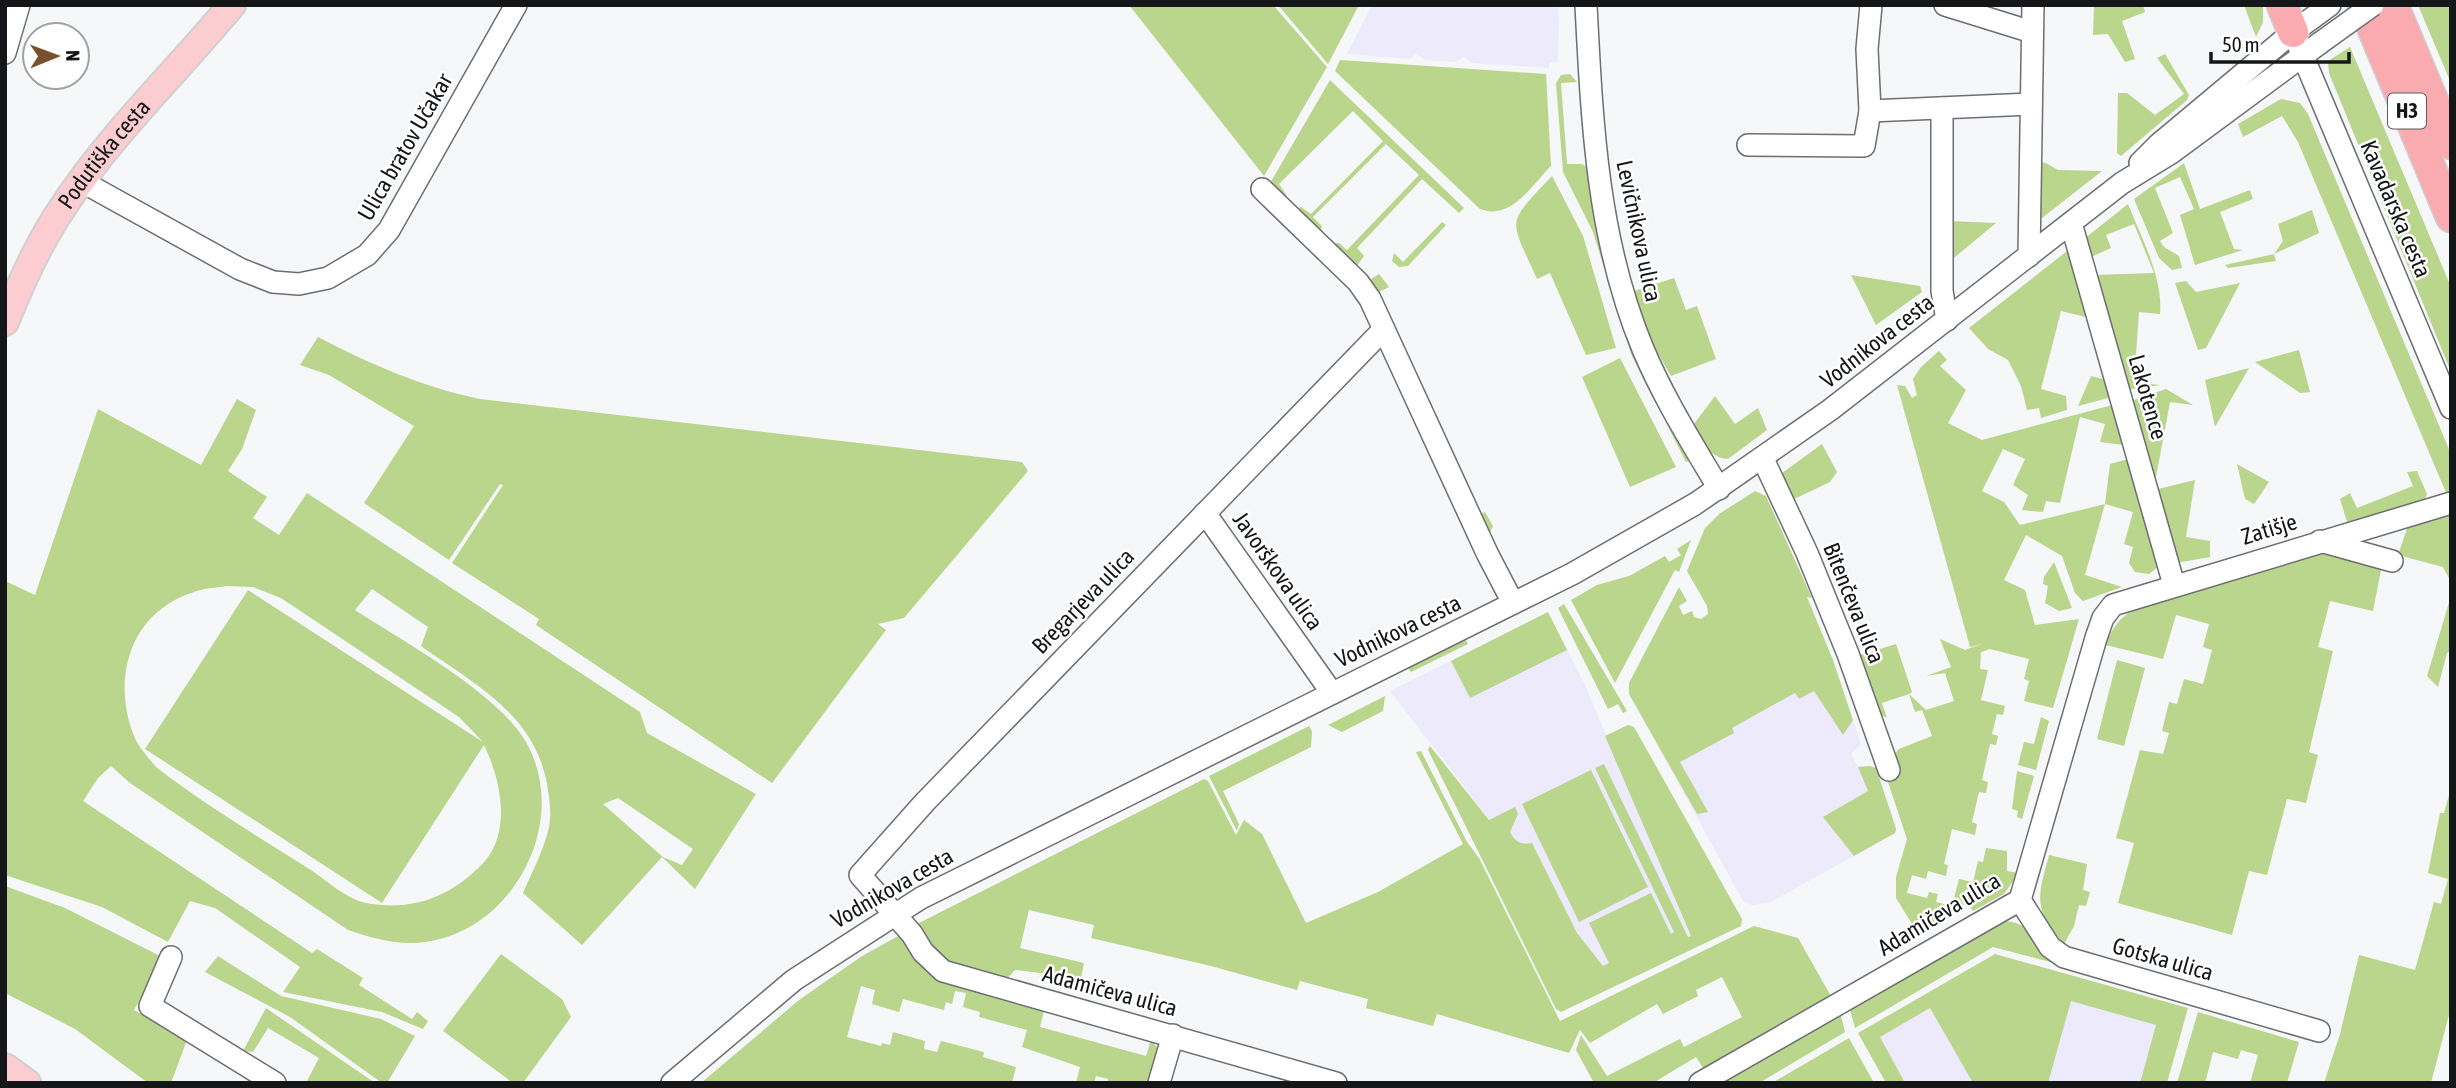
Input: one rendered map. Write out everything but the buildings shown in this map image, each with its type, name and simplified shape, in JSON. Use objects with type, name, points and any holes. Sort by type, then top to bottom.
[{"type":"highway","name":"H3","points":[[2362,5],[2451,217]]},
{"type":"highway","name":"H3","points":[[2393,5],[2451,144]]},
{"type":"main road","name":"Podutiška cesta","points":[[5,322],[28,269],[81,181],[232,5]]},
{"type":"main road","points":[[5,1067],[27,1083]]},
{"type":"street","points":[[5,53],[19,5]]},
{"type":"street","name":"Ulica bratov Učakar","points":[[81,181],[258,278],[299,284],[328,278],[367,255],[388,230],[516,5]]},
{"type":"street","name":"Levičnikova ulica","points":[[1586,5],[1596,166],[1616,271],[1632,320],[1659,384],[1719,489]]},
{"type":"street","points":[[1748,145],[1864,146],[1870,111],[1867,49],[1871,5]]},
{"type":"street","points":[[1945,5],[2032,32]]},
{"type":"street","points":[[2029,256],[2032,5]]},
{"type":"street","name":"Vodnikova cesta","points":[[672,1083],[794,980],[894,914],[1618,549],[1719,489],[1763,459],[1947,320],[2122,183],[2159,144],[2330,5]]},
{"type":"street","name":"Vodnikova cesta","points":[[2301,31],[2373,5]]},
{"type":"street","name":"Kavadarska cesta","points":[[2301,31],[2451,408]]},
{"type":"street","points":[[1870,111],[2031,104]]},
{"type":"street","points":[[1942,108],[1942,291],[1947,320]]},
{"type":"street","points":[[1262,189],[1358,282],[1370,299],[1513,603]]},
{"type":"street","name":"Lakotence","points":[[2071,223],[2174,585]]},
{"type":"street","name":"Bregarjeva ulica","points":[[894,914],[860,874],[925,802],[1383,330]]},
{"type":"street","name":"Bitenčeva ulica","points":[[1763,459],[1843,641],[1889,770]]},
{"type":"street","name":"Zatišje","points":[[2106,612],[2123,601],[2451,503]]},
{"type":"street","name":"Javorškova ulica","points":[[1205,513],[1332,693]]},
{"type":"street","points":[[2319,541],[2392,562]]},
{"type":"street","name":"Adamičeva ulica","points":[[1700,1083],[2020,900],[2106,612]]},
{"type":"street","name":"Gotska ulica","points":[[2020,900],[2050,947],[2064,957],[2319,1031]]},
{"type":"street","name":"Adamičeva ulica","points":[[894,914],[923,952],[943,971],[1336,1083]]},
{"type":"street","points":[[171,957],[150,1006],[275,1083]]},
{"type":"street","points":[[1159,1083],[1173,1035]]},
{"type":"shaded area","points":[[1372,5],[1559,5],[1558,62],[1549,62],[1549,68],[1473,63],[1464,57],[1456,62],[1426,60],[1416,54],[1410,59],[1347,54]]},
{"type":"shaded area","points":[[1548,612],[1585,685],[1694,944],[1615,982],[1390,691]]},
{"type":"shaded area","points":[[1833,660],[1861,745],[1851,754],[1858,767],[1876,768],[1896,825],[1895,833],[1771,902],[1752,905],[1743,901],[1629,694],[1629,683]]},
{"type":"shaded area","points":[[1983,964],[2186,1010],[2166,1083],[1891,1083],[1863,1033]]},
{"type":"green space","points":[[1129,5],[1273,5],[1327,67],[1264,176]]},
{"type":"green space","points":[[1278,5],[1359,5],[1328,64]]},
{"type":"green space","points":[[2094,5],[2143,5],[2145,12],[2122,21],[2135,59],[2125,62],[2108,34],[2093,35]]},
{"type":"green space","points":[[2244,5],[2263,5],[2263,22],[2256,37]]},
{"type":"green space","points":[[2418,5],[2451,5],[2451,83]]},
{"type":"green space","points":[[2350,47],[2451,287],[2451,372],[2329,73],[2328,61]]},
{"type":"green space","points":[[2165,54],[2189,95],[2187,100],[2121,156],[2117,153],[2118,93],[2127,93],[2155,115],[2184,94],[2157,58]]},
{"type":"green space","points":[[1340,60],[1546,74],[1551,166],[1511,206],[1502,210],[1480,209],[1335,71]]},
{"type":"green space","points":[[1570,74],[1577,82],[1561,83],[1567,164],[1582,164],[1588,168],[1690,460],[1686,462],[1631,354],[1593,232],[1563,172],[1556,83],[1561,75]]},
{"type":"green space","points":[[1330,80],[1464,208],[1459,213],[1422,179],[1357,248],[1364,256],[1356,267],[1333,243],[1339,243],[1347,250],[1419,175],[1386,144],[1313,217],[1322,226],[1321,232],[1297,211],[1301,207],[1311,214],[1383,141],[1353,111],[1279,184],[1287,196],[1269,185]]},
{"type":"green space","points":[[2281,99],[2300,103],[2308,114],[2451,454],[2451,493],[2447,495],[2298,142],[2282,116],[2243,137],[2238,124]]},
{"type":"green space","points":[[2033,161],[2046,163],[2058,170],[2102,171],[2042,218],[2039,216]]},
{"type":"green space","points":[[2184,163],[2200,209],[2250,190],[2253,199],[2220,212],[2234,249],[2243,250],[2195,265],[2180,215],[2194,209],[2180,177],[2155,188],[2173,233],[2160,241],[2164,247],[2179,256],[2182,268],[2172,270],[2159,258],[2134,199]]},
{"type":"green space","points":[[1552,176],[1583,236],[1616,348],[1586,355],[1550,273],[1537,279],[1521,243],[1516,223],[1519,214]]},
{"type":"green space","points":[[2128,204],[2155,272],[2160,300],[2160,314],[2139,312],[2134,382],[2160,385],[2125,390],[2094,275],[2154,273],[2134,224],[2106,235],[2111,248],[2089,258],[2084,239]]},
{"type":"green space","points":[[2312,210],[2319,233],[2274,254],[2283,241],[2278,224]]},
{"type":"green space","points":[[1949,221],[1996,223],[1949,262]]},
{"type":"green space","points":[[1442,222],[1446,225],[1408,266],[1399,267],[1392,261],[1394,253],[1403,262]]},
{"type":"green space","points":[[2067,251],[2086,317],[2061,311],[2041,389],[2066,396],[2067,410],[2041,418],[2039,408],[2027,410],[2021,386],[2008,360],[1988,349],[1969,328]]},
{"type":"green space","points":[[2274,254],[2276,261],[2228,268],[2225,265]]},
{"type":"green space","points":[[1379,274],[1389,287],[1377,293],[1476,516],[1485,512],[1493,526],[1490,532],[1479,527],[1368,281]]},
{"type":"green space","points":[[1851,275],[1920,286],[1922,292],[1876,325]]},
{"type":"green space","points":[[1674,278],[1686,310],[1697,306],[1716,359],[1671,376],[1652,343],[1634,291]]},
{"type":"green space","points":[[2186,281],[2196,292],[2240,283],[2206,348],[2198,350],[2175,283]]},
{"type":"green space","points":[[318,337],[397,374],[480,399],[1022,462],[1028,471],[904,618],[878,624],[886,630],[772,783],[536,625],[539,619],[452,563],[503,485],[500,484],[449,560],[364,503],[414,426],[329,375],[300,365]]},
{"type":"green space","points":[[2299,350],[2310,392],[2300,393],[2255,362]]},
{"type":"green space","points":[[1939,351],[1947,360],[1940,366],[1966,390],[1948,423],[1982,440],[2116,404],[2124,445],[2100,442],[2105,424],[2080,417],[2060,503],[2046,501],[2043,512],[2022,510],[2028,495],[2013,485],[2025,459],[2003,449],[1982,491],[2004,502],[2020,525],[2105,504],[2085,575],[2122,587],[2083,601],[2075,593],[2062,556],[2026,535],[2004,580],[2025,590],[2035,625],[2079,619],[2053,708],[2024,701],[2029,681],[2024,679],[2029,659],[1990,649],[1981,652],[1980,669],[1988,670],[1981,700],[2005,706],[2003,715],[1997,714],[1992,734],[1998,736],[1996,745],[1990,744],[1982,780],[1988,782],[1986,793],[1979,792],[1972,822],[1977,824],[1975,835],[1952,829],[1944,864],[1948,865],[1946,876],[1928,871],[1926,879],[1912,875],[1907,893],[1927,898],[1929,892],[1938,894],[1936,902],[1952,906],[1959,879],[1973,882],[1978,861],[1983,862],[1986,848],[2007,851],[2007,871],[2019,873],[2004,894],[1973,911],[1967,903],[1917,932],[1896,898],[1896,877],[1907,839],[1888,782],[1898,777],[1891,758],[1899,749],[1932,736],[1922,710],[1915,712],[1909,694],[1926,710],[1954,701],[1945,673],[1926,676],[1951,667],[1940,639],[1965,650],[1981,644],[1970,647],[1897,385],[1905,386],[1912,398],[1917,395],[1913,379],[1921,367]]},
{"type":"green space","points":[[1620,358],[1676,467],[1630,487],[1582,377]]},
{"type":"green space","points":[[2249,368],[2215,427],[2205,380]]},
{"type":"green space","points":[[2091,376],[2110,381],[2112,397],[2078,406]]},
{"type":"green space","points":[[2166,389],[2193,405],[2170,402],[2156,477],[2149,474],[2131,401]]},
{"type":"green space","points":[[1715,396],[1735,424],[1758,408],[1767,430],[1728,459],[1711,452],[1694,424]]},
{"type":"green space","points":[[237,399],[256,410],[242,449],[228,471],[267,497],[253,518],[279,535],[307,493],[640,712],[647,733],[756,794],[695,889],[662,857],[582,945],[523,893],[538,861],[550,821],[546,779],[538,756],[514,717],[497,701],[421,646],[428,627],[372,589],[355,610],[473,687],[494,705],[526,742],[538,772],[542,803],[538,835],[527,865],[510,892],[488,914],[461,931],[421,943],[400,943],[368,936],[348,930],[130,783],[111,766],[98,778],[83,801],[312,953],[317,949],[363,978],[359,985],[412,1019],[417,1012],[428,1021],[423,1029],[382,1012],[283,992],[300,967],[215,908],[190,901],[168,942],[102,907],[5,875],[5,581],[35,595],[98,409],[201,465]],"holes":[[[226,586],[253,587],[281,598],[459,717],[483,742],[248,590],[145,749],[382,903],[484,745],[495,773],[501,819],[493,848],[485,861],[460,884],[416,903],[383,905],[359,901],[344,894],[213,808],[156,767],[141,748],[127,714],[126,670],[131,650],[154,615],[172,602],[198,591]],[[618,798],[693,849],[682,865],[663,857],[603,804]]]},
{"type":"green space","points":[[1822,444],[1837,472],[1830,482],[1790,501],[1778,476]]},
{"type":"green space","points":[[2132,458],[2159,566],[2149,574],[2135,572],[2129,563],[2133,547],[2124,544],[2133,512],[2105,504],[2110,464]]},
{"type":"green space","points":[[2237,464],[2269,482],[2254,504],[2245,499]]},
{"type":"green space","points":[[2417,471],[2427,494],[2424,502],[2348,525],[2340,499],[2350,493],[2357,508],[2413,486],[2407,472]]},
{"type":"green space","points":[[2195,480],[2186,537],[2210,541],[2210,557],[2176,563],[2158,489]]},
{"type":"green space","points":[[1755,491],[1766,496],[1812,598],[1807,597],[1833,660],[1853,720],[1843,735],[1814,691],[1799,699],[1795,693],[1732,728],[1734,733],[1680,762],[1708,812],[1697,814],[1629,694],[1629,683],[1679,587],[1687,601],[1679,606],[1683,615],[1692,611],[1694,617],[1701,619],[1708,614],[1707,606],[1687,571],[1705,528],[1719,514]]},
{"type":"green space","points":[[2451,512],[2451,582],[2443,567],[2398,555],[2410,520]]},
{"type":"green space","points":[[1691,540],[1679,572],[1675,570],[1615,683],[1571,600],[1597,585],[1629,576],[1665,556],[1669,562],[1681,555],[1677,549]]},
{"type":"green space","points":[[2320,551],[2382,565],[2373,611],[2330,601],[2318,647],[2333,651],[2309,752],[2318,755],[2306,803],[2287,799],[2267,875],[2249,871],[2232,935],[2118,903],[2134,843],[2116,838],[2140,750],[2163,754],[2169,733],[2162,731],[2169,702],[2177,704],[2184,679],[2203,684],[2212,650],[2203,647],[2209,624],[2176,615],[2163,659],[2106,645],[2113,630],[2126,615],[2146,603]]},
{"type":"green space","points":[[2054,562],[2072,608],[2059,611],[2045,603],[2048,586],[2043,584],[2044,577]]},
{"type":"green space","points":[[2451,596],[2451,650],[2447,653],[2438,687],[2427,676]]},
{"type":"green space","points":[[1564,604],[1627,711],[1623,713],[1618,704],[1608,709],[1558,608]]},
{"type":"green space","points":[[1548,612],[1567,650],[1470,698],[1451,661]]},
{"type":"green space","points":[[1464,637],[1468,644],[1411,672],[1407,666]]},
{"type":"green space","points":[[1896,644],[1912,692],[1882,703],[1887,718],[1876,712],[1857,656]]},
{"type":"green space","points":[[2117,660],[2145,668],[2124,746],[2097,739]]},
{"type":"green space","points":[[1385,696],[1383,711],[1342,732],[1328,725]]},
{"type":"green space","points":[[2041,717],[2049,721],[2036,770],[2018,765],[2024,742],[2034,744]]},
{"type":"green space","points":[[1628,725],[1634,727],[1742,919],[1741,926],[1561,1012],[1556,1009],[1428,750],[1430,746],[1489,820],[1515,807],[1518,814],[1510,832],[1519,842],[1532,843],[1577,933],[1603,966],[1609,963],[1589,923],[1651,893],[1671,934],[1674,932],[1595,768],[1604,764],[1688,937],[1691,936],[1605,736]]},
{"type":"green space","points":[[1309,726],[1312,731],[1311,747],[1223,791],[1239,824],[1237,831],[1209,776]]},
{"type":"green space","points":[[1421,751],[1467,842],[1479,858],[1560,1021],[1754,926],[1798,938],[1832,998],[1703,1068],[1696,1057],[1653,1083],[1594,1083],[1576,1050],[1581,1035],[1607,1076],[1680,1039],[1684,1047],[1742,1017],[1722,977],[1696,990],[1698,996],[1663,1014],[1657,1004],[1590,1043],[1580,1030],[1569,1053],[1437,1014],[1433,1026],[1366,1008],[1368,999],[1300,981],[1297,990],[1211,966],[1091,938],[1094,925],[1029,910],[1020,948],[1084,963],[1081,978],[1015,970],[1006,980],[949,968],[913,926],[1204,779],[1208,781],[1236,835],[1244,820],[1262,834],[1306,923],[1378,892],[1463,844],[1416,752]]},
{"type":"green space","points":[[1858,767],[1876,768],[1896,829],[1895,833],[1854,856],[1823,817],[1868,791]]},
{"type":"green space","points":[[1591,770],[1648,887],[1579,922],[1522,804]]},
{"type":"green space","points":[[2017,771],[2034,776],[2022,819],[2017,817],[2018,811],[2012,809]]},
{"type":"green space","points":[[2451,788],[2451,1007],[2431,1083],[2324,1083],[2340,1034],[2359,955],[2415,970],[2434,902],[2441,904],[2448,879],[2428,873],[2440,813],[2444,813]]},
{"type":"green space","points":[[2049,855],[2087,864],[2083,890],[2090,892],[2086,906],[2079,905],[2074,926],[2064,944],[2047,921],[2040,902]]},
{"type":"green space","points":[[5,886],[65,908],[162,957],[134,1010],[187,1040],[171,1083],[148,1083],[75,1029],[5,993]]},
{"type":"green space","points":[[2002,921],[2019,924],[2034,934],[2054,963],[1993,947],[1855,1028],[1850,1010],[1854,1005]]},
{"type":"green space","points":[[900,935],[917,960],[940,981],[1044,1011],[1040,1027],[1146,1056],[1151,1040],[1160,1051],[1151,1083],[1108,1083],[1108,1079],[1096,1076],[1094,1083],[1076,1083],[1080,1067],[1022,1047],[1027,1030],[979,1017],[980,1012],[963,1007],[966,993],[955,991],[952,1004],[946,1002],[944,1010],[903,999],[899,1012],[872,1004],[875,990],[861,986],[847,1037],[881,1046],[882,1043],[890,1045],[893,1032],[925,1041],[924,1049],[937,1052],[941,1041],[984,1052],[983,1057],[1016,1067],[1012,1083],[701,1083],[799,1000],[862,956]]},
{"type":"green space","points":[[501,954],[562,999],[571,1017],[523,1083],[513,1083],[443,1031]]},
{"type":"green space","points":[[1995,954],[2188,1008],[2167,1083],[2140,1083],[2156,1025],[2071,1001],[2048,1083],[1973,1083],[1930,1008],[1880,1037],[1905,1083],[1886,1083],[1858,1033]]},
{"type":"green space","points":[[218,956],[281,996],[381,1019],[415,1036],[387,1083],[382,1083],[290,1017],[205,972]]},
{"type":"green space","points":[[266,1008],[375,1083],[306,1083],[319,1058],[268,1028],[253,1052],[243,1051]]},
{"type":"green space","points":[[1840,1012],[1845,1032],[1759,1083],[1715,1083]]},
{"type":"green space","points":[[2198,1012],[2299,1042],[2287,1083],[2250,1083],[2258,1055],[2241,1050],[2238,1059],[2213,1052],[2205,1083],[2177,1083]]},
{"type":"green space","points":[[1849,1038],[1874,1083],[1772,1083]]}]
